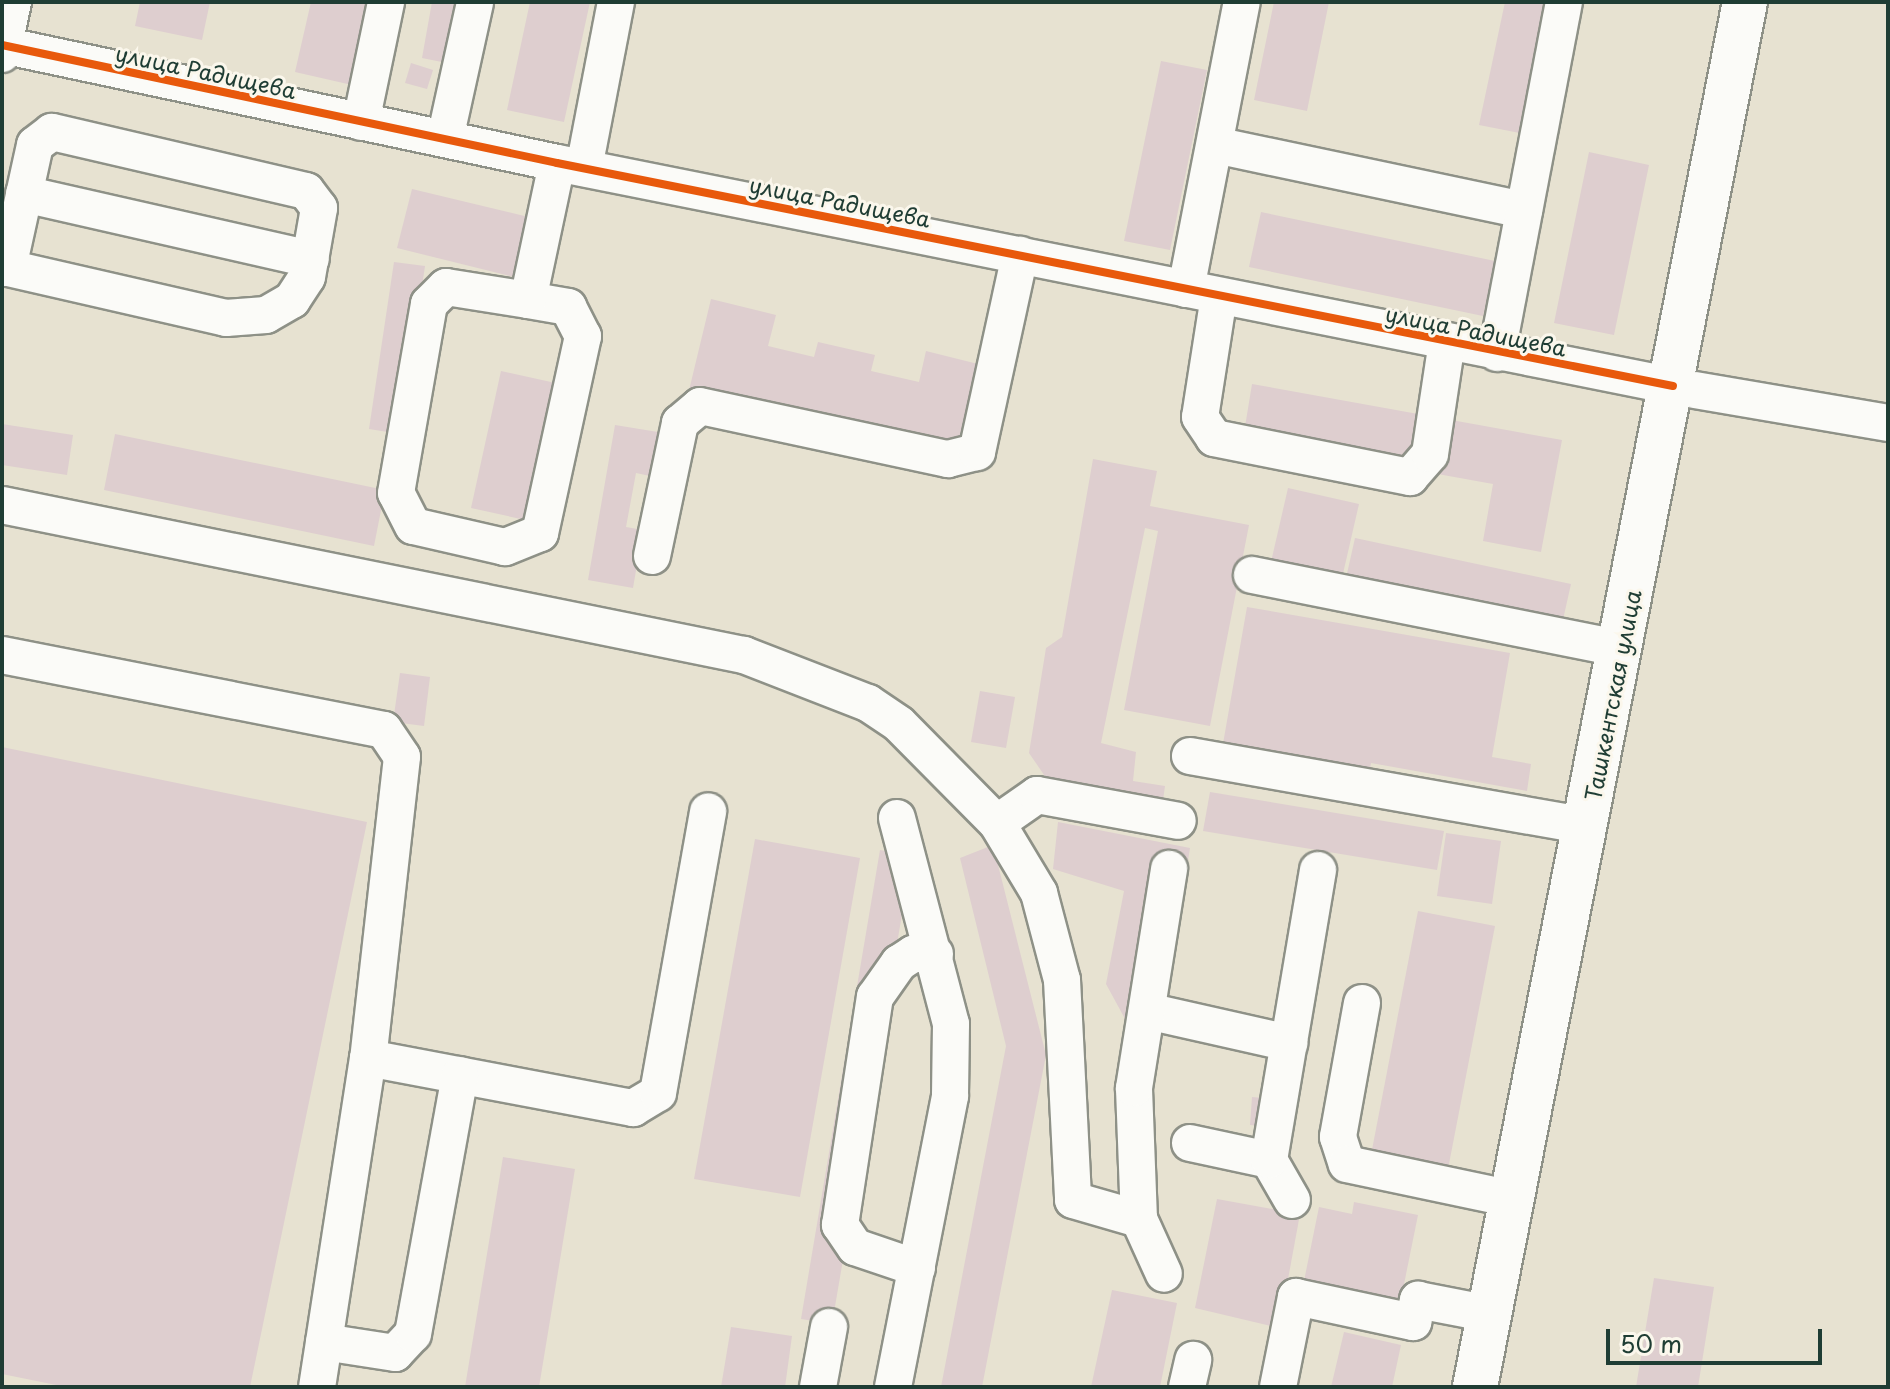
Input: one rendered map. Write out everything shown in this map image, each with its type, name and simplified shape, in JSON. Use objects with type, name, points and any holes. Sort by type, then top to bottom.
[{"type":"main road","name":"Ташкентская улица","points":[[1501,1387],[1684,388],[1745,2]]},
{"type":"main road","name":"Ташкентская улица","points":[[1475,1387],[1621,649],[1684,388],[1768,2]]},
{"type":"street","points":[[3,48],[13,2]]},
{"type":"street","points":[[361,122],[386,2]]},
{"type":"street","points":[[445,139],[475,2]]},
{"type":"street","points":[[528,300],[571,165],[616,2]]},
{"type":"street","points":[[1242,2],[1215,145],[1202,292],[1200,417],[1214,438],[1410,477],[1430,454],[1447,342]]},
{"type":"street","points":[[1497,353],[1564,2]]},
{"type":"street","name":"улица Радищева","points":[[3,48],[1497,353],[1888,423]]},
{"type":"street","points":[[52,132],[306,191],[319,208],[311,259],[307,277],[292,300],[266,315],[226,318],[5,268],[35,145],[52,132]]},
{"type":"street","points":[[1215,145],[1524,210]]},
{"type":"street","points":[[24,194],[311,259]]},
{"type":"street","points":[[652,556],[680,423],[700,406],[948,459],[977,452],[1020,255]]},
{"type":"street","points":[[446,287],[528,300],[568,307],[583,336],[540,533],[505,547],[413,526],[396,493],[429,304],[446,287]]},
{"type":"street","points":[[2,505],[744,655],[788,669],[868,703],[899,724],[997,823],[1039,893],[1062,980],[1073,1200],[1139,1219]]},
{"type":"street","points":[[1252,575],[1621,649]]},
{"type":"street","points":[[2,655],[384,730],[402,757],[368,1058],[317,1387]]},
{"type":"street","points":[[1190,756],[1586,826]]},
{"type":"street","points":[[997,823],[1037,795],[1178,821]]},
{"type":"street","points":[[368,1058],[633,1108],[658,1093],[708,811]]},
{"type":"street","points":[[893,1387],[950,1096],[951,1024],[897,818]]},
{"type":"street","points":[[1164,1274],[1139,1219],[1134,1088],[1169,869]]},
{"type":"street","points":[[1292,1200],[1269,1160],[1318,870]]},
{"type":"street","points":[[917,1268],[855,1247],[840,1225],[875,997],[899,963],[913,954],[935,954]]},
{"type":"street","points":[[1362,1003],[1338,1137],[1347,1164],[1513,1199]]},
{"type":"street","points":[[1147,1011],[1289,1043]]},
{"type":"street","points":[[324,1342],[395,1353],[413,1334],[460,1075]]},
{"type":"street","points":[[1190,1143],[1269,1160]]},
{"type":"street","points":[[1278,1387],[1296,1297],[1413,1322],[1418,1300],[1490,1314]]},
{"type":"street","points":[[818,1387],[829,1327]]},
{"type":"building","points":[[140,2],[210,2],[202,40],[135,26]]},
{"type":"building","points":[[311,2],[371,2],[352,85],[295,72]]},
{"type":"building","points":[[432,2],[458,2],[447,63],[422,58]]},
{"type":"building","points":[[530,2],[590,2],[564,122],[507,110]]},
{"type":"building","points":[[1274,2],[1329,2],[1307,111],[1254,100]]},
{"type":"building","points":[[1505,2],[1557,2],[1530,135],[1479,125]]},
{"type":"building","points":[[1161,61],[1207,70],[1170,250],[1124,241]]},
{"type":"building","points":[[411,63],[433,70],[427,89],[405,83]]},
{"type":"building","points":[[1589,152],[1649,165],[1614,335],[1554,323]]},
{"type":"building","points":[[412,189],[541,220],[526,280],[397,248]]},
{"type":"building","points":[[1261,212],[1495,261],[1483,316],[1249,267]]},
{"type":"building","points":[[394,262],[425,266],[400,434],[369,429]]},
{"type":"building","points":[[711,299],[776,315],[768,346],[814,357],[818,342],[875,355],[871,371],[919,382],[926,351],[986,366],[960,474],[906,435],[755,399],[749,423],[685,407]]},
{"type":"building","points":[[501,371],[560,384],[530,521],[471,508]]},
{"type":"building","points":[[1252,384],[1562,440],[1541,552],[1483,541],[1493,484],[1243,439]]},
{"type":"building","points":[[2,424],[73,435],[67,475],[2,465]]},
{"type":"building","points":[[615,425],[658,432],[650,476],[636,473],[626,527],[643,530],[633,588],[588,580]]},
{"type":"building","points":[[115,434],[385,490],[374,546],[104,490]]},
{"type":"building","points":[[1093,459],[1157,471],[1150,506],[1249,525],[1210,726],[1124,710],[1158,531],[1145,528],[1101,743],[1136,752],[1133,781],[1165,786],[1160,821],[1062,801],[1029,753],[1046,648],[1062,637]]},
{"type":"building","points":[[1288,488],[1359,504],[1342,578],[1271,562]]},
{"type":"building","points":[[1355,538],[1571,584],[1560,633],[1344,587]]},
{"type":"building","points":[[1247,607],[1510,653],[1492,757],[1531,764],[1527,791],[1371,763],[1368,781],[1221,755]]},
{"type":"building","points":[[400,673],[430,677],[424,726],[393,722]]},
{"type":"building","points":[[980,691],[1015,697],[1006,748],[971,742]]},
{"type":"building","points":[[2,747],[367,822],[250,1387],[66,1387],[2,1374]]},
{"type":"building","points":[[1210,792],[1444,831],[1437,870],[1203,831]]},
{"type":"building","points":[[1058,822],[1190,848],[1154,1072],[1106,984],[1124,891],[1053,869]]},
{"type":"building","points":[[1446,833],[1501,841],[1492,904],[1437,896]]},
{"type":"building","points":[[755,839],[860,858],[800,1197],[694,1179]]},
{"type":"building","points":[[993,845],[1046,1055],[982,1387],[941,1387],[1006,1046],[960,858]]},
{"type":"building","points":[[880,850],[912,856],[832,1324],[801,1319]]},
{"type":"building","points":[[1418,911],[1495,926],[1448,1169],[1371,1155]]},
{"type":"building","points":[[1252,1097],[1274,1099],[1271,1127],[1250,1125]]},
{"type":"building","points":[[503,1157],[575,1169],[539,1387],[465,1387]]},
{"type":"building","points":[[1217,1199],[1300,1214],[1279,1328],[1195,1308]]},
{"type":"building","points":[[1354,1202],[1418,1215],[1399,1309],[1304,1281],[1319,1207],[1352,1214]]},
{"type":"building","points":[[1654,1278],[1714,1287],[1698,1387],[1636,1387]]},
{"type":"building","points":[[1112,1290],[1177,1303],[1160,1387],[1091,1387]]},
{"type":"building","points":[[731,1327],[792,1336],[785,1387],[721,1387]]},
{"type":"building","points":[[1344,1332],[1401,1345],[1392,1387],[1331,1387]]},
{"type":"cycle path","points":[[2,45],[557,163],[1673,386]]}]
